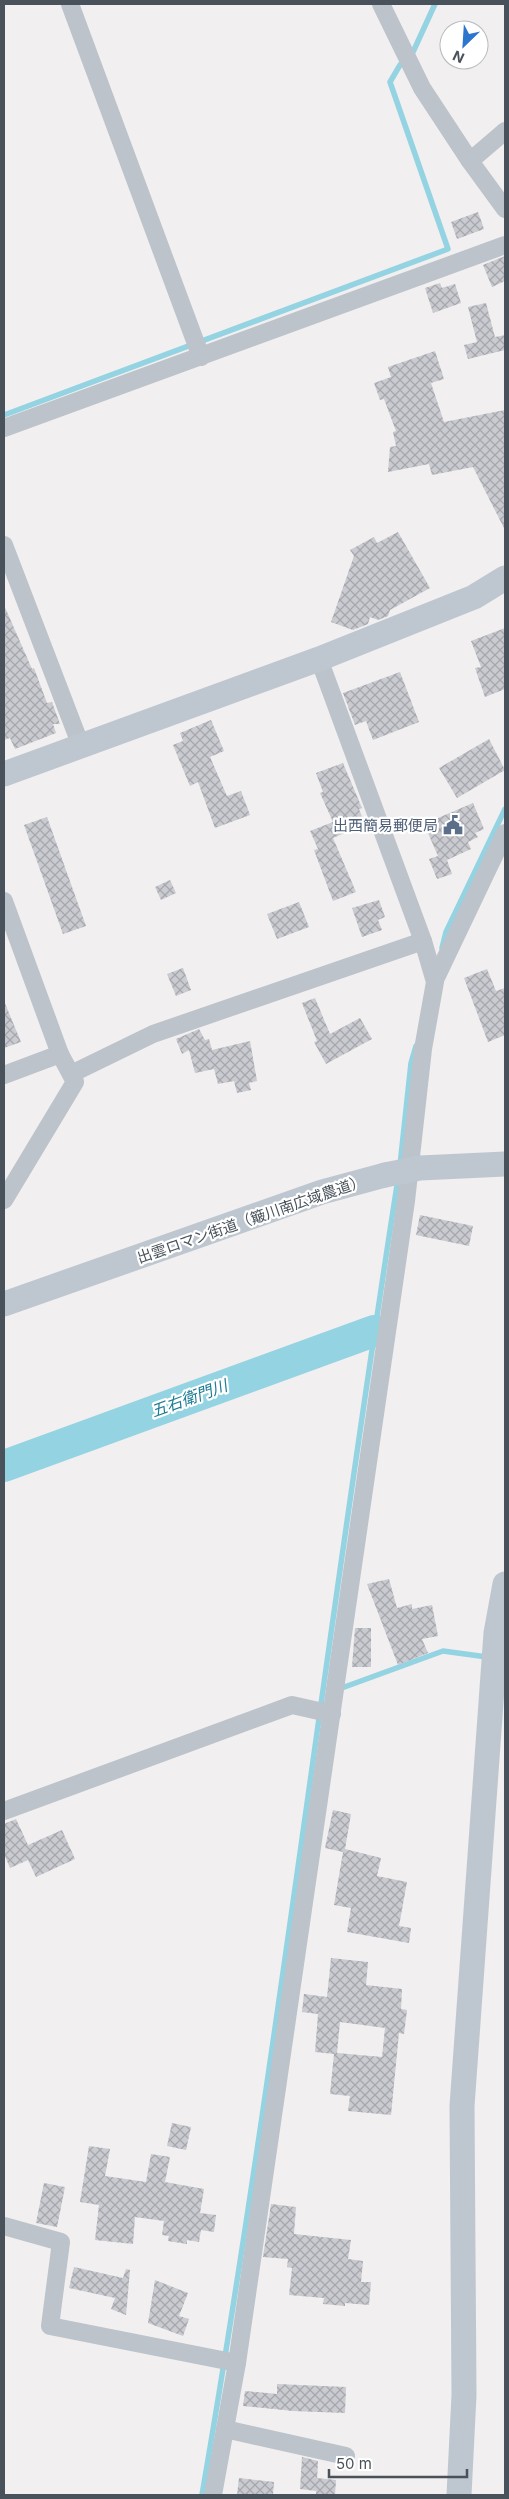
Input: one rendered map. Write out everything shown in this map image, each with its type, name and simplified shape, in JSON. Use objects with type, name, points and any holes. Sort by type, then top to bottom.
[{"type":"street","points":[[70,4],[201,357]]},
{"type":"street","points":[[381,4],[422,88],[470,161],[505,209]]},
{"type":"street","points":[[470,161],[505,130]]},
{"type":"street","points":[[4,428],[505,245]]},
{"type":"street","points":[[4,545],[81,746]]},
{"type":"street","points":[[4,774],[319,659],[474,597],[505,578]]},
{"type":"street","points":[[319,659],[423,941],[435,980]]},
{"type":"street","points":[[213,2495],[237,2362],[332,1714],[406,1201],[423,1049],[435,980],[505,834]]},
{"type":"street","points":[[4,901],[60,1054],[75,1082],[4,1200]]},
{"type":"street","points":[[70,1074],[153,1034],[423,941]]},
{"type":"street","points":[[4,1075],[60,1054]]},
{"type":"street","name":"出雲ロマン街道（簸川南広域農道）","points":[[4,1304],[322,1192],[385,1175],[420,1168],[505,1164]]},
{"type":"street","points":[[459,2495],[464,2395],[462,2106],[496,1633],[505,1584]]},
{"type":"street","points":[[4,1811],[292,1705],[332,1714]]},
{"type":"street","points":[[4,2226],[61,2242],[50,2326],[237,2362]]},
{"type":"street","points":[[225,2429],[346,2456]]},
{"type":"building","points":[[478,212],[484,229],[457,239],[451,222]]},
{"type":"building","points":[[505,256],[505,281],[492,287],[483,265]]},
{"type":"building","points":[[440,283],[442,288],[455,284],[461,303],[433,313],[425,288]]},
{"type":"building","points":[[486,303],[495,337],[505,335],[505,350],[468,359],[464,345],[477,342],[468,307]]},
{"type":"building","points":[[435,351],[444,379],[431,383],[444,422],[505,410],[505,530],[473,467],[432,475],[429,464],[388,472],[390,447],[396,446],[393,432],[396,431],[384,399],[380,400],[374,383],[391,377],[388,367]]},
{"type":"building","points":[[398,532],[430,588],[390,610],[388,616],[378,620],[370,617],[368,624],[353,630],[331,622],[354,556],[350,550],[374,537],[377,543]]},
{"type":"building","points":[[4,605],[32,669],[34,668],[47,703],[52,702],[60,724],[53,724],[56,733],[15,749],[10,738],[4,740]]},
{"type":"building","points":[[505,628],[505,689],[485,697],[475,668],[481,667],[471,641]]},
{"type":"building","points":[[400,672],[419,722],[373,740],[366,721],[355,725],[343,693]]},
{"type":"building","points":[[211,720],[224,751],[210,757],[227,796],[241,791],[250,815],[215,828],[198,782],[190,786],[173,745],[183,741],[180,733]]},
{"type":"building","points":[[489,739],[505,770],[457,798],[439,768]]},
{"type":"building","points":[[343,763],[362,808],[359,809],[365,824],[333,838],[356,892],[333,901],[314,850],[318,849],[310,831],[333,822],[320,793],[323,792],[316,773]]},
{"type":"building","points":[[473,803],[484,829],[475,833],[478,837],[468,842],[471,849],[447,860],[452,874],[437,879],[429,859],[438,856],[424,824]]},
{"type":"building","points":[[47,817],[86,926],[63,934],[24,825]]},
{"type":"building","points":[[170,880],[176,893],[161,900],[155,887]]},
{"type":"building","points":[[379,900],[385,917],[378,920],[382,930],[362,937],[352,908]]},
{"type":"building","points":[[299,902],[309,927],[277,939],[267,914]]},
{"type":"building","points":[[183,968],[191,990],[176,996],[167,974]]},
{"type":"building","points":[[487,969],[496,991],[505,988],[505,1035],[488,1042],[464,978]]},
{"type":"building","points":[[315,998],[330,1034],[360,1018],[372,1039],[326,1064],[314,1042],[317,1041],[302,1003]]},
{"type":"building","points":[[4,1001],[21,1042],[4,1048]]},
{"type":"building","points":[[199,1029],[205,1040],[209,1039],[212,1050],[250,1041],[257,1081],[249,1083],[251,1090],[237,1093],[234,1081],[218,1084],[214,1069],[195,1073],[189,1050],[182,1054],[176,1039]]},
{"type":"building","points":[[420,1215],[473,1226],[469,1246],[416,1235]]},
{"type":"building","points":[[389,1579],[397,1608],[412,1604],[412,1609],[432,1605],[438,1636],[422,1639],[428,1653],[398,1665],[367,1584]]},
{"type":"building","points":[[355,1628],[371,1628],[371,1667],[352,1667]]},
{"type":"building","points":[[333,1810],[351,1814],[345,1849],[381,1858],[377,1876],[407,1882],[399,1926],[411,1928],[409,1943],[347,1932],[351,1908],[334,1905],[343,1852],[325,1848]]},
{"type":"building","points":[[16,1819],[28,1845],[62,1830],[75,1859],[36,1877],[28,1860],[10,1868],[4,1854],[4,1824]]},
{"type":"building","points":[[331,1958],[368,1962],[366,1985],[402,1989],[401,2009],[407,2010],[404,2034],[399,2033],[391,2115],[348,2111],[350,2096],[330,2094],[334,2054],[315,2052],[318,2014],[302,2012],[304,1994],[327,1997]],"holes":[[[340,2022],[385,2028],[382,2057],[337,2053]]]},
{"type":"building","points":[[172,2123],[191,2127],[186,2150],[167,2146]]},
{"type":"building","points":[[89,2146],[110,2149],[105,2176],[146,2182],[151,2154],[170,2157],[165,2182],[204,2189],[200,2213],[216,2215],[214,2232],[201,2230],[199,2242],[187,2240],[187,2244],[168,2241],[169,2236],[162,2235],[164,2221],[135,2217],[133,2244],[95,2240],[99,2205],[80,2202]]},
{"type":"building","points":[[44,2183],[65,2187],[57,2227],[36,2223]]},
{"type":"building","points":[[271,2204],[296,2207],[294,2234],[351,2240],[348,2259],[363,2261],[361,2282],[371,2282],[369,2305],[345,2303],[345,2306],[323,2304],[324,2298],[289,2295],[292,2268],[287,2267],[288,2259],[263,2257]]},
{"type":"building","points":[[74,2267],[123,2278],[126,2269],[130,2270],[126,2315],[111,2309],[115,2298],[69,2288]]},
{"type":"building","points":[[155,2280],[188,2293],[179,2316],[189,2319],[183,2336],[148,2323]]},
{"type":"building","points":[[277,2384],[346,2387],[345,2413],[293,2411],[243,2406],[245,2391],[277,2394]]},
{"type":"building","points":[[302,2457],[318,2461],[317,2478],[336,2480],[335,2495],[316,2495],[316,2491],[300,2489]]},
{"type":"building","points":[[239,2478],[274,2482],[273,2495],[237,2495]]},
{"type":"waterway","points":[[413,52],[435,4]]},
{"type":"waterway","points":[[4,415],[448,249],[390,82],[400,65]]},
{"type":"waterway","points":[[442,948],[446,932],[505,809]]},
{"type":"waterway","points":[[400,1165],[411,1063],[416,1046]]},
{"type":"waterway","points":[[202,2495],[255,2167],[398,1179]]},
{"type":"waterway","name":"五右衛門川","points":[[4,1466],[374,1331]]},
{"type":"waterway","points":[[339,1689],[443,1651],[487,1657]]},
{"type":"place","name":"出西簡易郵便局","points":[[453,825]]}]
